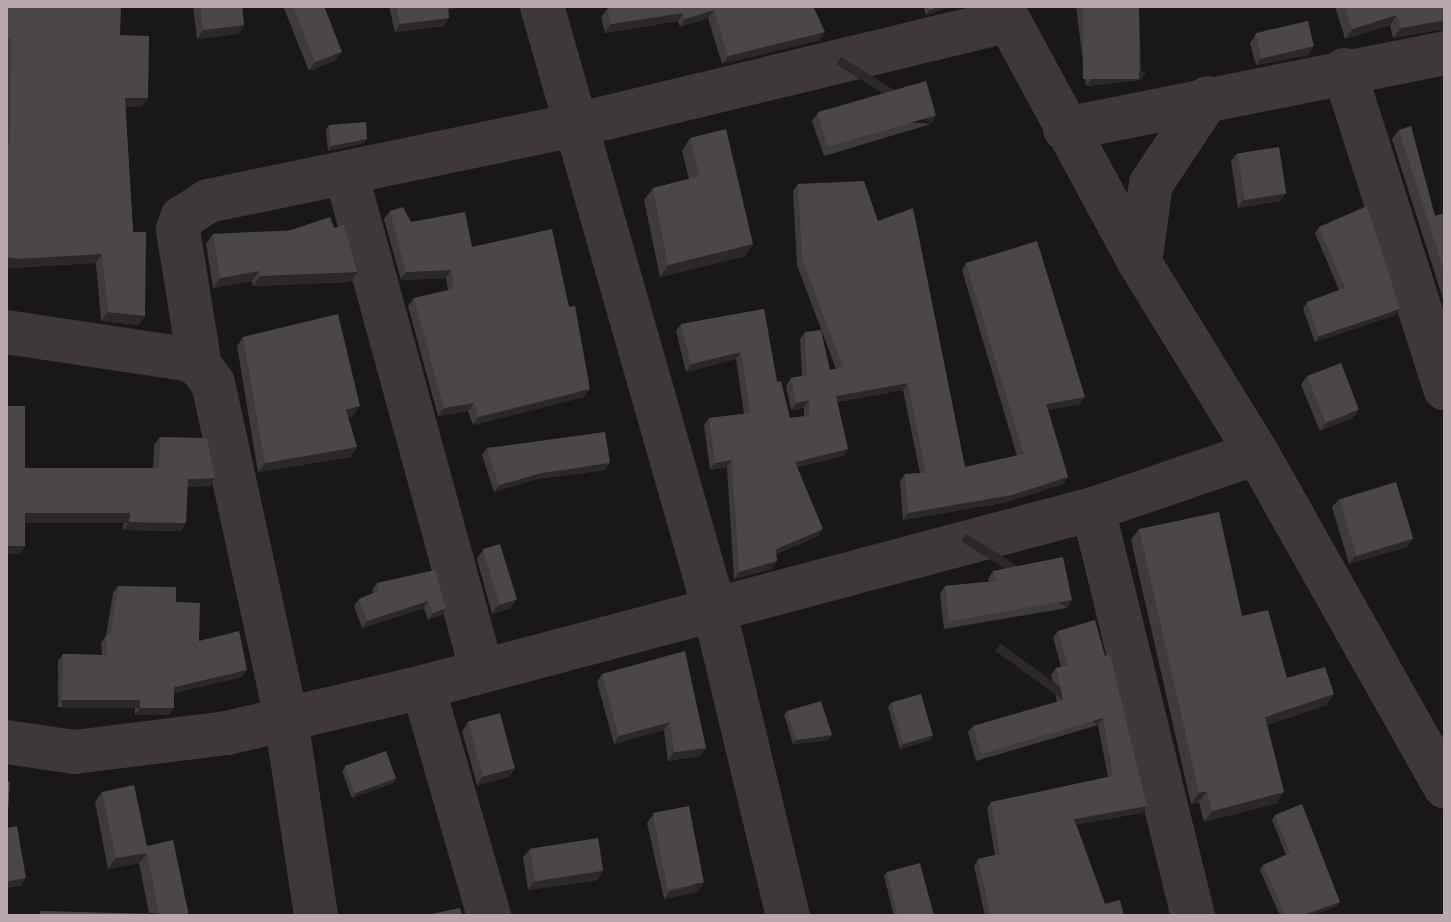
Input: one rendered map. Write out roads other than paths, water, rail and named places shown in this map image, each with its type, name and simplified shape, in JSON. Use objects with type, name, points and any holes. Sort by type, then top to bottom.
[{"type":"street","points":[[542,6],[714,608],[788,916]]},
{"type":"street","points":[[200,366],[178,230],[182,218],[208,201],[576,125],[1004,13],[1140,263],[1257,453],[1445,787]]},
{"type":"street","points":[[1065,129],[1344,70],[1445,53]]},
{"type":"street","points":[[1344,70],[1445,388]]},
{"type":"street","points":[[1140,263],[1151,184],[1208,98]]},
{"type":"street","points":[[346,173],[482,671]]},
{"type":"street","points":[[6,332],[186,359],[200,366],[213,383],[286,719],[316,916]]},
{"type":"street","points":[[6,742],[74,752],[227,733],[423,687],[1093,509],[1257,453]]},
{"type":"street","points":[[1093,509],[1193,916]]},
{"type":"street","points":[[423,687],[489,916]]}]
